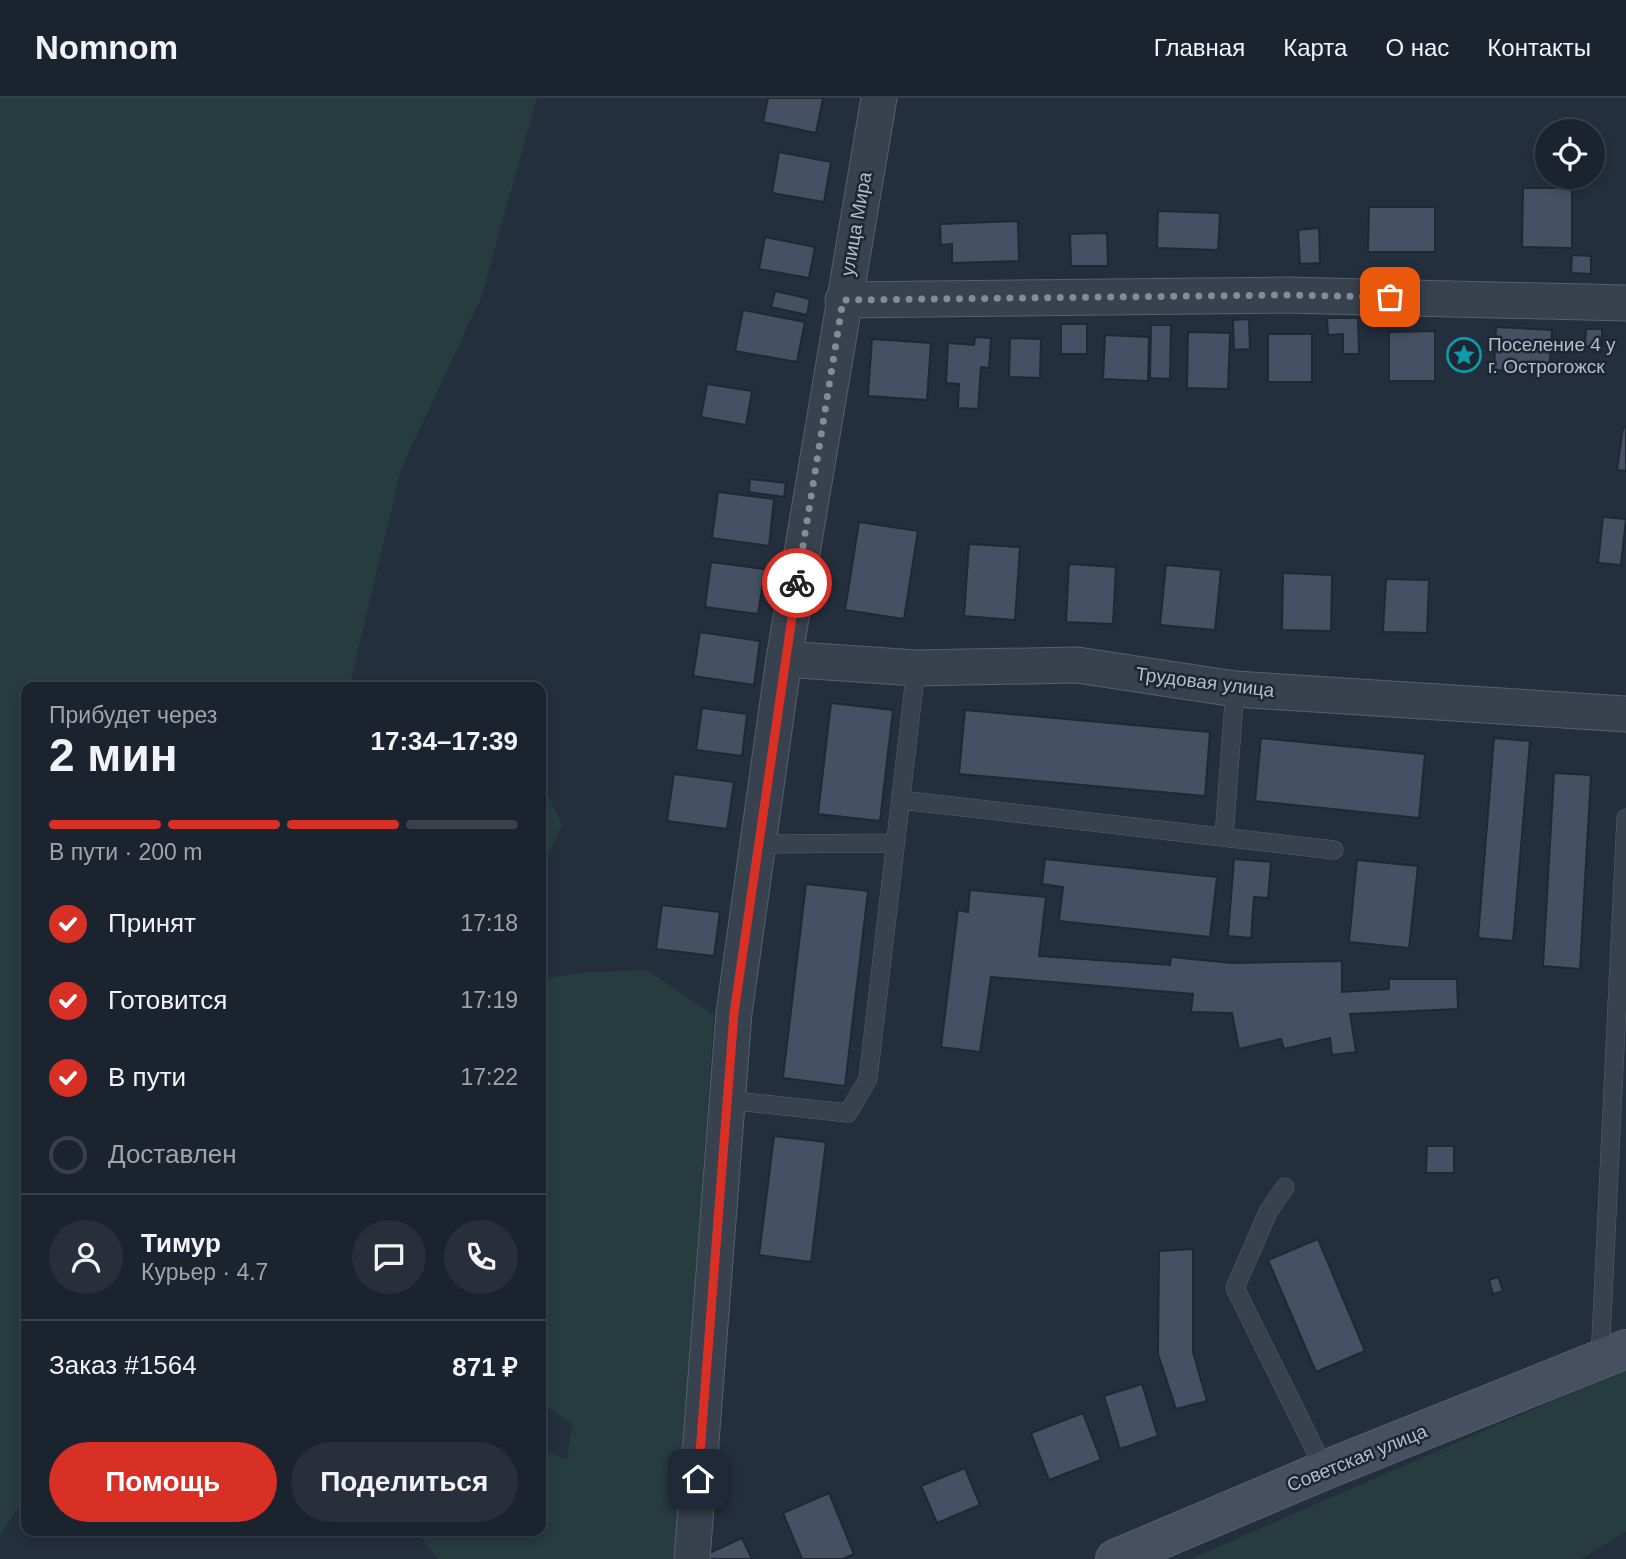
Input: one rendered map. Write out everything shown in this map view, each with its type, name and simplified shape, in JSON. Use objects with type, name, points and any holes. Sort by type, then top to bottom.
[{"type":"main road","name":"Советская улица","points":[[1115,1559],[1325,1470],[1613,1354]]},
{"type":"street","name":"улица Мира","points":[[692,1559],[734,1013],[784,659],[879,98]]},
{"type":"street","points":[[843,300],[1284,295],[1626,303]]},
{"type":"street","name":"Трудовая улица","points":[[784,659],[916,667],[1077,665],[1235,689],[1626,714]]},
{"type":"lane","points":[[727,1100],[848,1114],[868,1079],[916,667]]},
{"type":"lane","points":[[1224,837],[1235,689]]},
{"type":"lane","points":[[901,800],[1334,850]]},
{"type":"lane","points":[[1613,1354],[1626,818]]},
{"type":"lane","points":[[758,844],[896,843]]},
{"type":"lane","points":[[1285,1187],[1268,1212],[1235,1288],[1325,1470]]},
{"type":"green space","points":[[0,98],[537,98],[481,298],[401,469],[350,682],[21,682],[21,1504],[0,1535]]},
{"type":"green space","points":[[546,791],[562,825],[546,859]]},
{"type":"green space","points":[[647,970],[714,1015],[676,1559],[438,1559],[420,1536],[546,1536],[546,1451],[567,1460],[572,1424],[546,1406],[546,976]]},
{"type":"green space","points":[[1626,1369],[1626,1532],[1581,1559],[1190,1559]]},
{"type":"building","points":[[768,98],[823,98],[816,133],[763,122]]},
{"type":"building","points":[[779,152],[831,162],[824,202],[772,193]]},
{"type":"building","points":[[1523,188],[1572,189],[1572,248],[1522,247]]},
{"type":"building","points":[[1369,207],[1435,207],[1435,252],[1368,252]]},
{"type":"building","points":[[1158,211],[1220,213],[1218,250],[1157,248]]},
{"type":"building","points":[[1018,221],[1019,261],[952,263],[952,244],[941,245],[940,224]]},
{"type":"building","points":[[1319,228],[1320,263],[1300,264],[1298,230]]},
{"type":"building","points":[[1107,233],[1108,266],[1071,266],[1070,234]]},
{"type":"building","points":[[765,237],[815,247],[809,278],[759,269]]},
{"type":"building","points":[[1572,255],[1591,256],[1591,274],[1571,273]]},
{"type":"building","points":[[775,291],[810,299],[807,315],[771,307]]},
{"type":"building","points":[[743,310],[805,322],[797,362],[735,351]]},
{"type":"building","points":[[1327,318],[1358,318],[1359,354],[1343,354],[1343,334],[1328,335]]},
{"type":"building","points":[[1249,319],[1250,349],[1234,350],[1233,320]]},
{"type":"building","points":[[1061,324],[1087,324],[1087,354],[1061,354]]},
{"type":"building","points":[[1151,325],[1171,325],[1170,379],[1150,378]]},
{"type":"building","points":[[1496,327],[1552,330],[1549,373],[1494,370]]},
{"type":"building","points":[[1586,329],[1602,329],[1602,346],[1585,346]]},
{"type":"building","points":[[1435,331],[1435,381],[1389,381],[1389,332]]},
{"type":"building","points":[[1188,332],[1230,333],[1228,389],[1187,388]]},
{"type":"building","points":[[1268,334],[1312,334],[1312,382],[1268,382]]},
{"type":"building","points":[[1105,335],[1149,337],[1148,381],[1103,379]]},
{"type":"building","points":[[975,337],[991,338],[989,368],[981,367],[978,409],[958,408],[959,384],[946,383],[948,343],[974,345]]},
{"type":"building","points":[[1010,338],[1041,339],[1040,378],[1009,377]]},
{"type":"building","points":[[872,339],[931,343],[927,400],[868,396]]},
{"type":"building","points":[[707,384],[752,391],[746,425],[701,417]]},
{"type":"building","points":[[1623,427],[1626,428],[1626,471],[1617,470]]},
{"type":"building","points":[[750,479],[786,483],[784,497],[749,492]]},
{"type":"building","points":[[718,492],[774,499],[769,546],[712,538]]},
{"type":"building","points":[[1603,517],[1626,519],[1621,565],[1598,563]]},
{"type":"building","points":[[859,522],[918,531],[904,619],[845,610]]},
{"type":"building","points":[[969,544],[1020,547],[1015,620],[964,616]]},
{"type":"building","points":[[711,562],[765,569],[758,614],[705,607]]},
{"type":"building","points":[[1069,564],[1116,567],[1113,624],[1066,622]]},
{"type":"building","points":[[1166,565],[1221,570],[1215,630],[1160,625]]},
{"type":"building","points":[[1283,573],[1332,575],[1331,631],[1282,630]]},
{"type":"building","points":[[1386,579],[1429,580],[1427,633],[1383,632]]},
{"type":"building","points":[[700,632],[760,641],[754,685],[693,676]]},
{"type":"building","points":[[831,703],[893,710],[880,821],[818,814]]},
{"type":"building","points":[[702,708],[747,714],[742,756],[696,750]]},
{"type":"building","points":[[965,710],[1210,732],[1205,796],[959,774]]},
{"type":"building","points":[[1261,738],[1425,754],[1419,818],[1255,801]]},
{"type":"building","points":[[1494,738],[1530,741],[1513,941],[1478,938]]},
{"type":"building","points":[[1554,773],[1591,775],[1580,969],[1543,966]]},
{"type":"building","points":[[674,774],[734,782],[727,829],[667,821]]},
{"type":"building","points":[[1045,859],[1217,877],[1210,937],[1059,921],[1063,887],[1042,884]]},
{"type":"building","points":[[1234,859],[1271,862],[1268,898],[1254,897],[1251,938],[1228,936]]},
{"type":"building","points":[[1357,860],[1418,866],[1409,948],[1349,942]]},
{"type":"building","points":[[806,884],[868,891],[845,1086],[783,1078]]},
{"type":"building","points":[[970,890],[1046,897],[1039,956],[1170,965],[1171,957],[1232,963],[1342,961],[1342,992],[1389,989],[1389,979],[1457,979],[1458,1009],[1350,1014],[1356,1052],[1332,1055],[1330,1038],[1284,1049],[1281,1039],[1239,1049],[1232,1013],[1191,1012],[1193,994],[991,977],[980,1052],[941,1047],[958,910],[968,912]]},
{"type":"building","points":[[662,905],[720,912],[714,956],[656,949]]},
{"type":"building","points":[[774,1136],[826,1142],[811,1262],[759,1255]]},
{"type":"building","points":[[1427,1146],[1454,1146],[1454,1173],[1426,1173]]},
{"type":"building","points":[[1318,1239],[1365,1351],[1316,1372],[1268,1260]]},
{"type":"building","points":[[1193,1249],[1193,1352],[1207,1401],[1176,1409],[1158,1354],[1159,1251]]},
{"type":"building","points":[[1498,1277],[1503,1291],[1493,1294],[1489,1280]]},
{"type":"building","points":[[1142,1384],[1158,1436],[1120,1449],[1104,1396]]},
{"type":"building","points":[[1083,1413],[1101,1460],[1049,1480],[1031,1433]]},
{"type":"building","points":[[965,1468],[980,1505],[937,1523],[921,1486]]},
{"type":"building","points":[[829,1493],[854,1554],[843,1559],[802,1559],[783,1513]]},
{"type":"building","points":[[742,1538],[752,1559],[709,1559],[707,1554]]},
{"type":"way so far","points":[[797,583],[843,300],[1284,295],[1390,297]]},
{"type":"place","name":"Поселение 4 у г. Острогожск","points":[[1464,355]]},
{"type":"route","points":[[698,1479],[734,1013],[797,583]]}]
